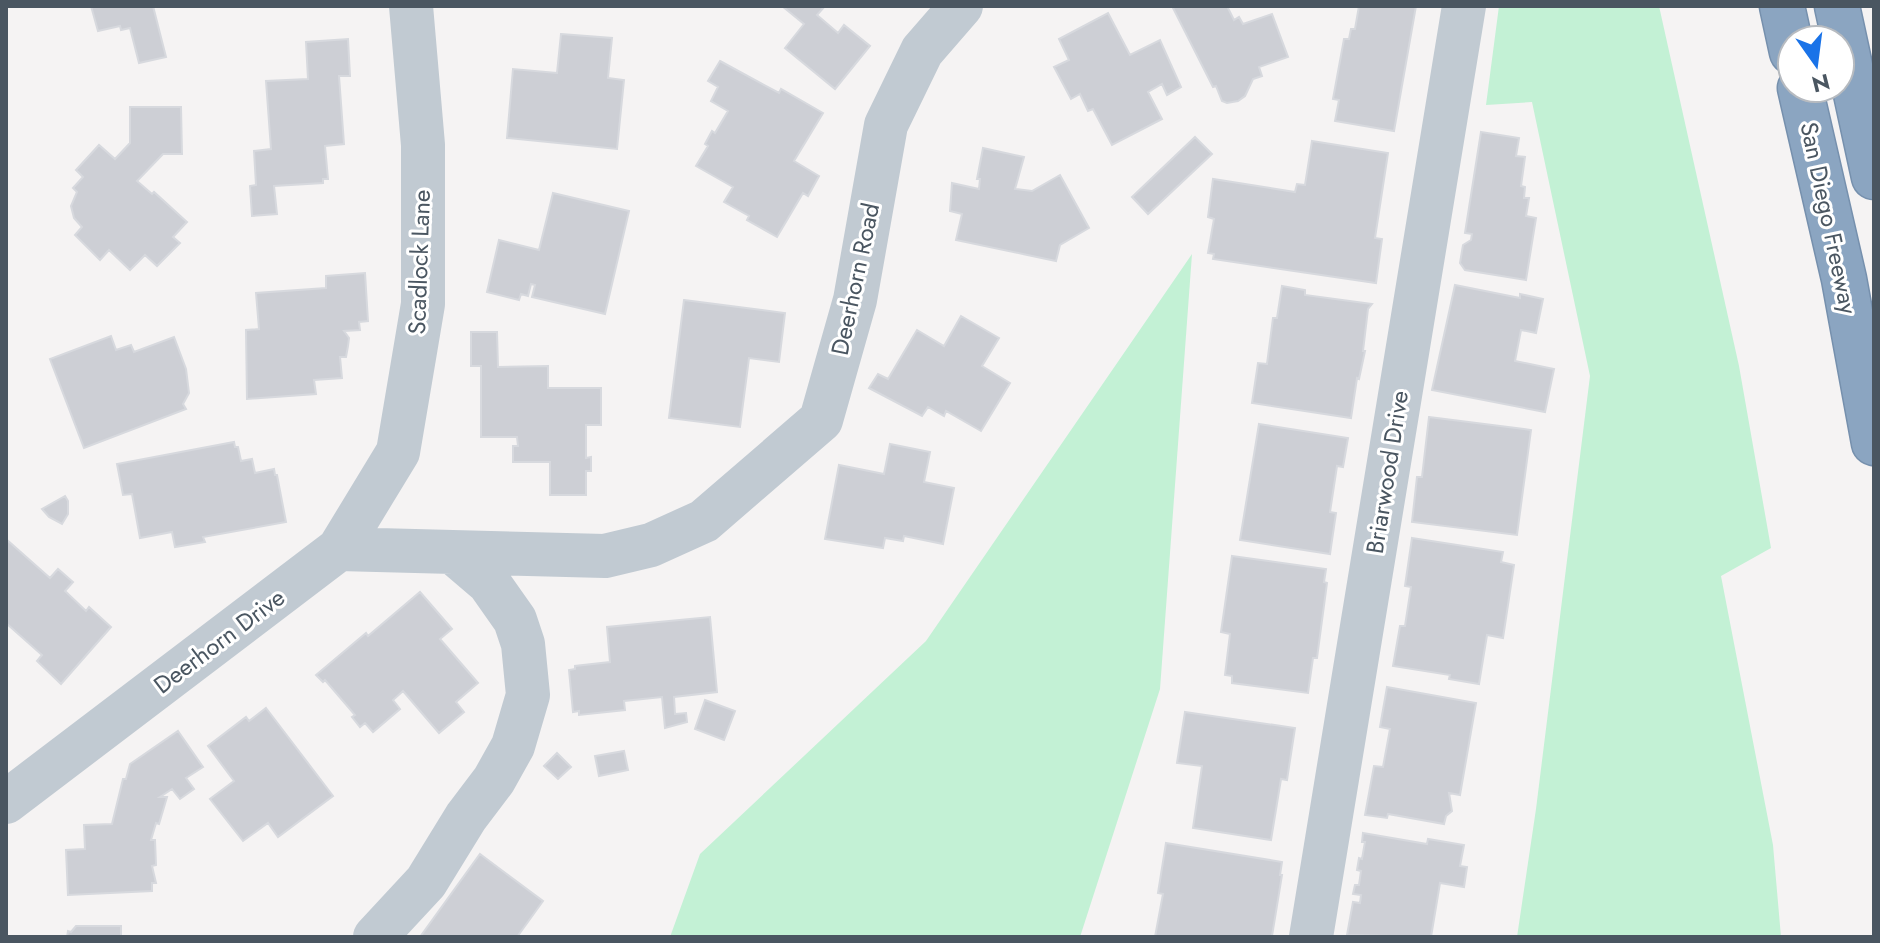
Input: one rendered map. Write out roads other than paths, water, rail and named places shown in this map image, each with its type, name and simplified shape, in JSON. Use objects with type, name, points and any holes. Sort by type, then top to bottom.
[{"type":"highway","points":[[1837,6],[1874,177]]},
{"type":"highway","name":"San Diego Freeway","points":[[1804,104],[1844,279],[1874,443]]},
{"type":"street","name":"Scadlock Lane","points":[[339,549],[398,452],[423,304],[423,145],[411,6]]},
{"type":"street","name":"Deerhorn Road","points":[[455,554],[605,556],[651,545],[704,521],[821,420],[855,300],[886,125],[922,51],[961,6]]},
{"type":"street","name":"Briarwood Drive","points":[[1311,937],[1464,6]]},
{"type":"street","points":[[339,549],[455,554],[489,583],[515,620],[523,644],[528,695],[513,746],[494,780],[466,817],[426,882],[375,937]]},
{"type":"street","name":"Deerhorn Drive","points":[[6,802],[339,549]]}]
